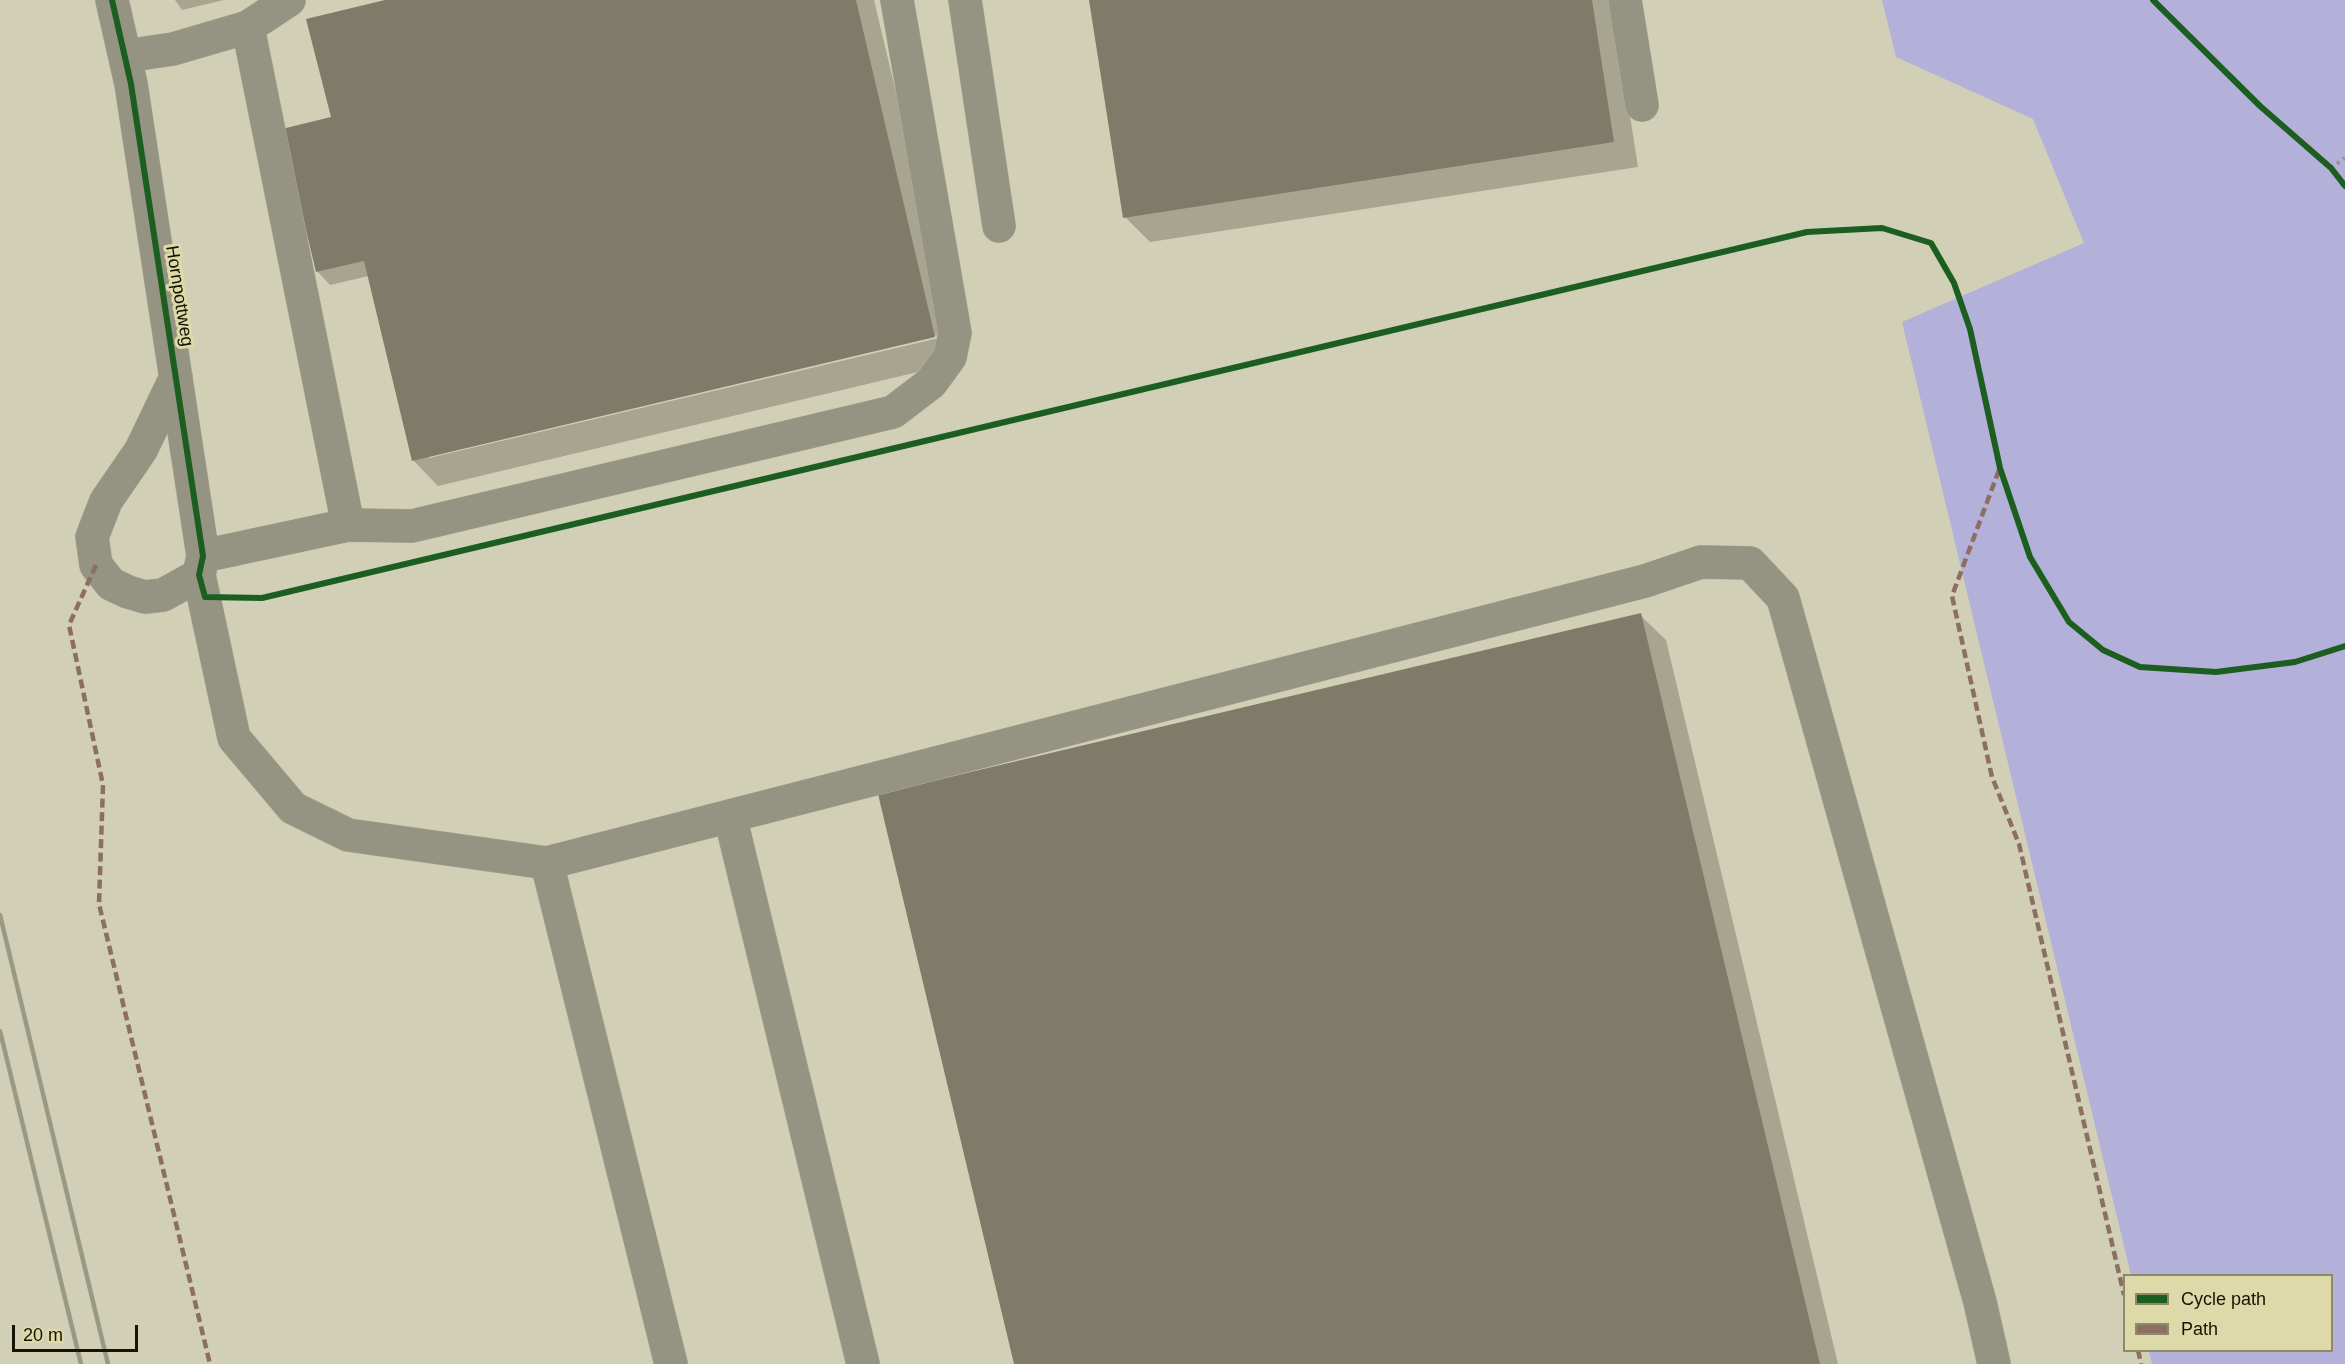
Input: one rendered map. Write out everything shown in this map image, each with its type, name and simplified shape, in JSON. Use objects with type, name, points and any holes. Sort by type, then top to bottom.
[{"type":"street","name":"Hornpottweg","points":[[112,0],[125,56],[176,377],[202,576],[234,738],[293,808],[348,835],[547,863]]},
{"type":"street","points":[[125,56],[173,49],[248,27],[289,0]]},
{"type":"street","points":[[176,377],[141,450],[106,501],[92,537],[96,565],[111,584],[145,597],[163,595],[202,576],[348,525],[412,526],[893,412],[932,383],[950,357],[955,333],[897,0]]},
{"type":"street","points":[[964,0],[999,226]]},
{"type":"street","points":[[1625,0],[1642,105]]},
{"type":"street","points":[[248,27],[348,525]]},
{"type":"street","points":[[671,1364],[547,863],[1645,581],[1701,562],[1750,563],[1783,598],[1980,1302],[1994,1364]]},
{"type":"street","points":[[730,816],[863,1364]]},
{"type":"path","points":[[2331,168],[2345,158]]},
{"type":"path","points":[[2322,160],[2338,177]]},
{"type":"shaded area","points":[[1882,0],[2345,0],[2345,1364],[2152,1364],[2149,1352],[2333,1352],[2333,1274],[2131,1274],[1902,322],[2084,243],[2033,119],[1896,57]]},
{"type":"building","points":[[385,0],[856,0],[935,337],[412,461],[364,261],[316,272],[282,129],[331,117],[306,19]]},
{"type":"building","points":[[1089,0],[1592,0],[1614,142],[1123,218]]},
{"type":"building","points":[[1641,613],[1820,1364],[1014,1364],[878,794]]},
{"type":"railway","points":[[0,915],[108,1364]]},
{"type":"railway","points":[[0,1031],[81,1364]]},
{"type":"marked path","points":[[1999,470],[1952,596],[1992,777],[2019,844],[2123,1291]]},
{"type":"marked path","points":[[96,565],[69,625],[103,785],[99,904],[210,1364]]},
{"type":"marked path","points":[[2138,1352],[2141,1364]]},
{"type":"cycle path","points":[[112,0],[131,84],[203,556],[199,575],[205,597],[262,598],[1807,232],[1882,228],[1931,243],[1954,283],[1970,329],[2000,468],[2030,557],[2069,622],[2103,650],[2140,667],[2216,672],[2295,662],[2345,646]]},
{"type":"cycle path","points":[[2153,0],[2260,106],[2331,168],[2345,186]]}]
